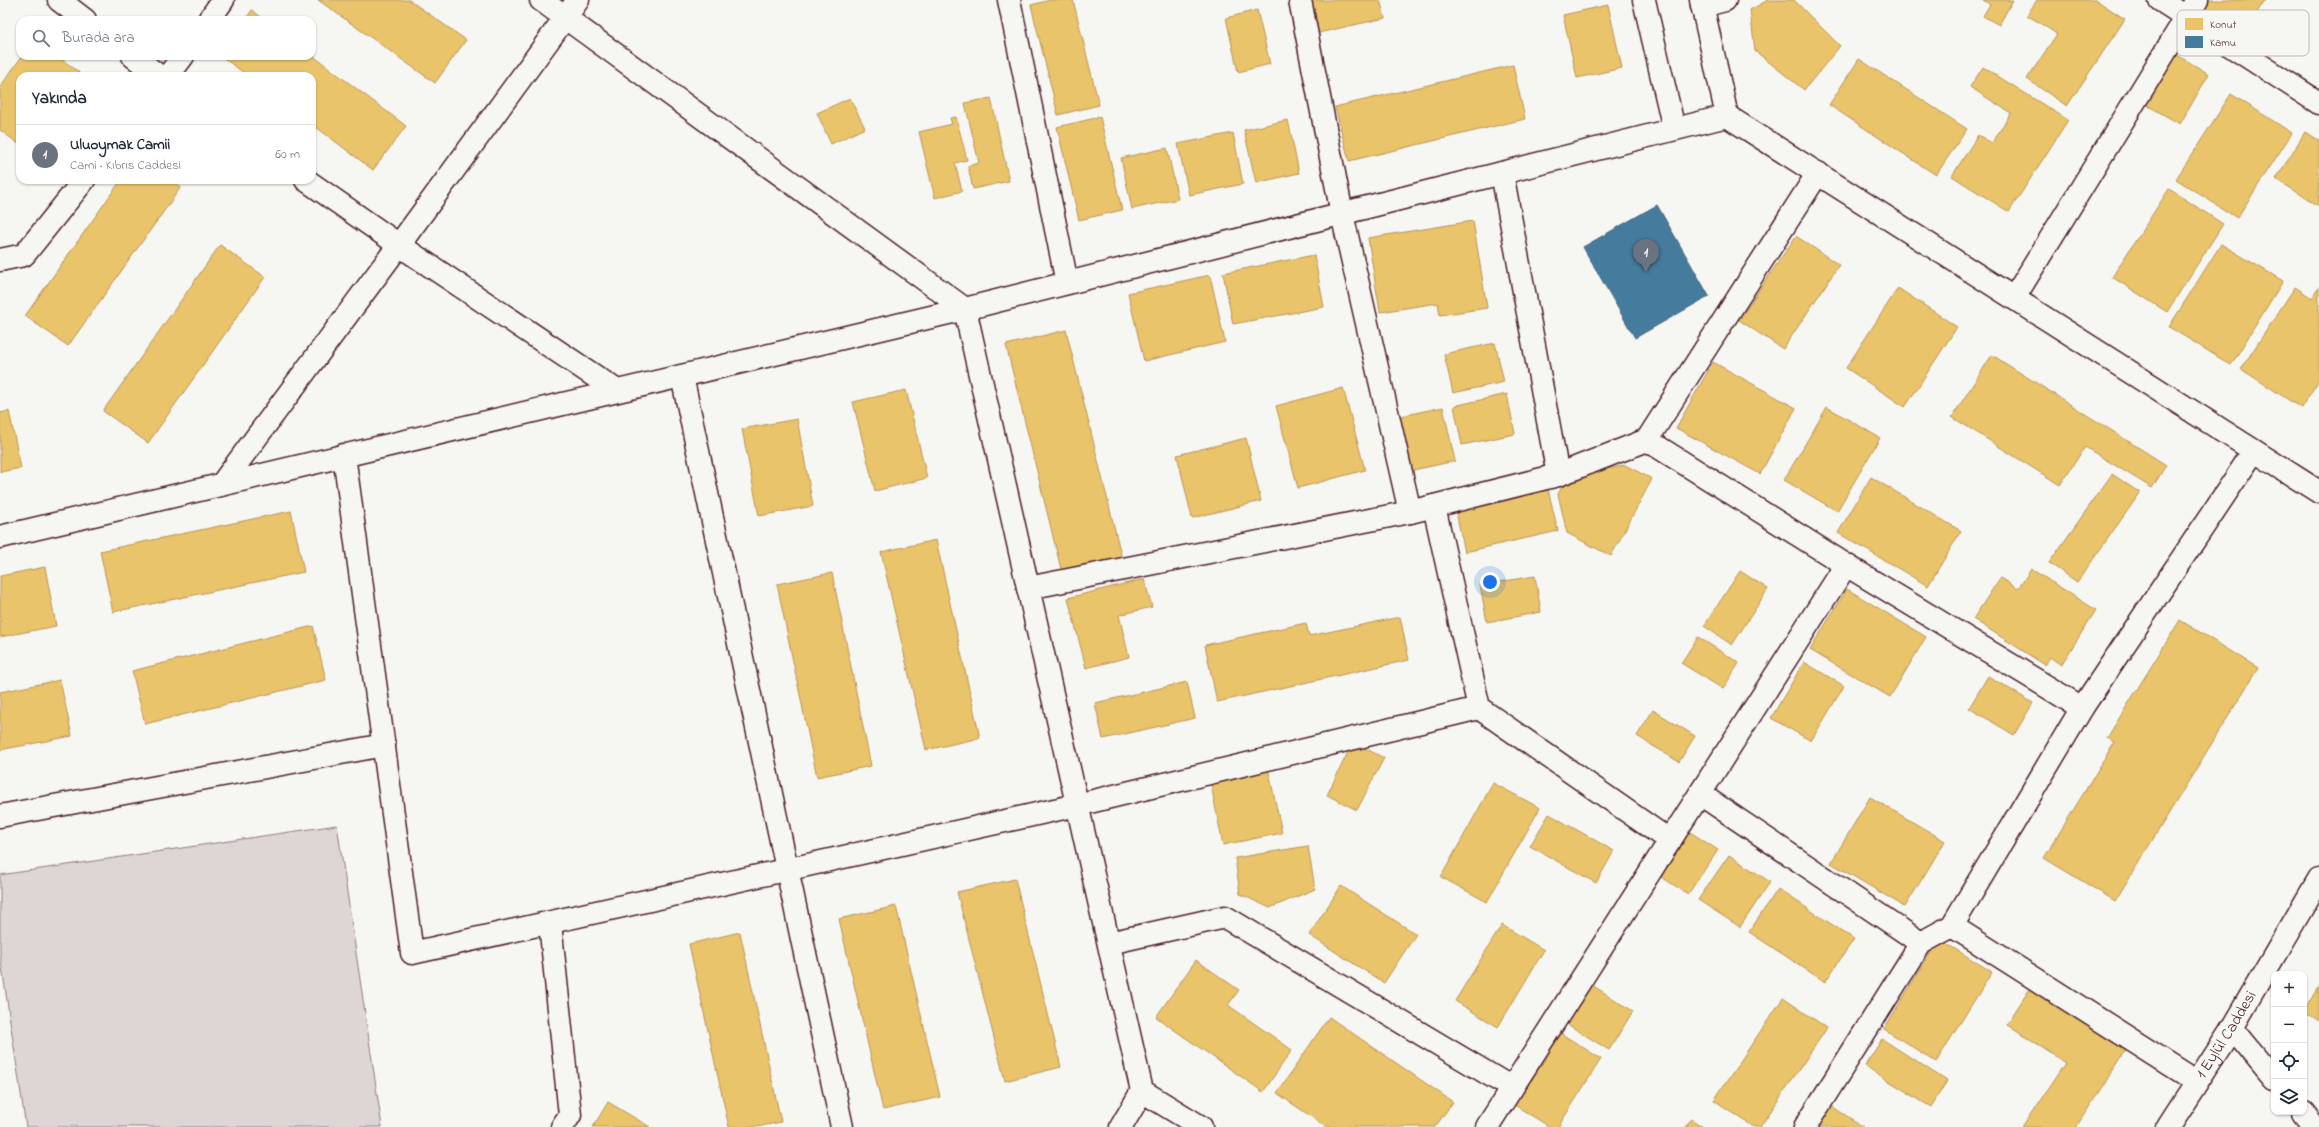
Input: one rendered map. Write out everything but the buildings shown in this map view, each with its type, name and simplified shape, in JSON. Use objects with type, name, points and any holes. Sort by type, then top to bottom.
[{"type":"street","points":[[59,0],[80,16]]},
{"type":"street","points":[[212,16],[223,0]]},
{"type":"street","points":[[541,0],[965,309],[1142,1091],[1121,1127]]},
{"type":"street","points":[[221,485],[399,246],[564,17],[578,0]]},
{"type":"street","points":[[1009,0],[1067,283]]},
{"type":"street","points":[[1300,0],[1342,214],[1410,512]]},
{"type":"street","points":[[1644,0],[1674,129]]},
{"type":"street","points":[[1725,0],[1701,3],[1727,116],[2254,451],[2316,484]]},
{"type":"street","points":[[2160,0],[2192,9]]},
{"type":"street","points":[[2014,298],[2177,33]]},
{"type":"street","points":[[2256,56],[2319,103]]},
{"type":"street","points":[[138,60],[154,72]]},
{"type":"street","points":[[171,72],[179,60]]},
{"type":"street","points":[[0,537],[965,309],[1727,116]]},
{"type":"street","points":[[1502,173],[1558,475]]},
{"type":"street","points":[[1028,588],[1410,512],[1558,475],[1647,440],[1818,173]]},
{"type":"street","points":[[0,260],[24,255],[81,184]]},
{"type":"street","points":[[312,184],[399,246],[617,391]]},
{"type":"street","points":[[682,376],[842,1127]]},
{"type":"street","points":[[1647,440],[1846,565],[2082,708]]},
{"type":"street","points":[[1805,1127],[1922,943],[1952,926],[2082,708],[2254,451]]},
{"type":"street","points":[[344,455],[412,954],[1077,805],[1479,708]]},
{"type":"street","points":[[1434,506],[1479,708],[1670,841]]},
{"type":"street","points":[[1487,1127],[1846,565]]},
{"type":"street","points":[[0,816],[384,745]]},
{"type":"street","points":[[1700,794],[1922,943]]},
{"type":"street","name":"1 Eylül Caddesi","points":[[2168,1127],[2196,1081],[2232,1028],[2319,879]]},
{"type":"street","points":[[1108,943],[1225,917],[1512,1088]]},
{"type":"street","points":[[550,923],[570,1115],[562,1127]]},
{"type":"street","points":[[1952,926],[2196,1081]]},
{"type":"street","points":[[2232,1028],[2271,1075]]},
{"type":"street","points":[[1142,1091],[1201,1127]]},
{"type":"street","points":[[2304,1115],[2314,1127]]},
{"type":"shaded area","points":[[337,825],[382,1127],[26,1127],[0,954],[0,875]]},
{"type":"place","name":"Uluoymak Camii","points":[[1646,272]]}]
